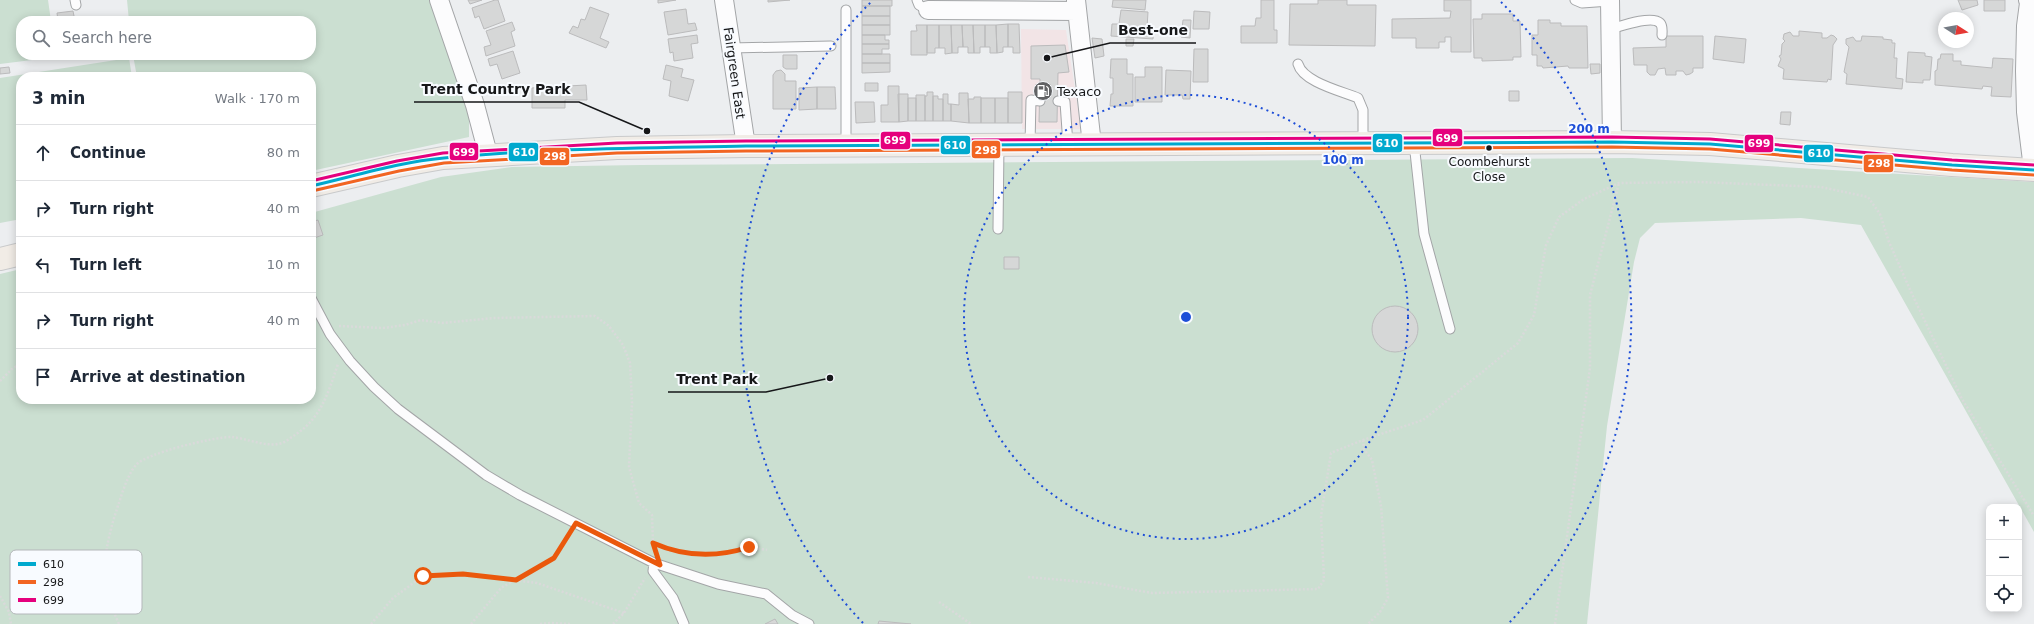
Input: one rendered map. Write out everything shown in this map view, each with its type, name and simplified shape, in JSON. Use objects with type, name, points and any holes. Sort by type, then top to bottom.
[{"type":"main road","points":[[316,185],[398,166],[443,158],[488,154],[617,148],[746,146],[1612,142],[1710,144],[1952,165],[2034,170]]},
{"type":"main road","points":[[0,259],[16,255]]},
{"type":"street","points":[[439,0],[475,105],[488,154]]},
{"type":"street","name":"Fairgreen East","points":[[724,0],[746,146]]},
{"type":"street","points":[[1610,1],[1612,142]]},
{"type":"street","points":[[2030,2],[2026,26],[2024,71],[2026,112],[2034,170]]},
{"type":"street","points":[[923,5],[1077,6],[1092,145]]},
{"type":"lane","points":[[1575,0],[1582,3],[1610,1]]},
{"type":"lane","points":[[846,10],[846,146]]},
{"type":"lane","points":[[1611,29],[1652,19],[1659,22],[1662,27],[1662,35]]},
{"type":"lane","points":[[731,48],[831,46]]},
{"type":"lane","points":[[1298,64],[1300,71],[1308,78],[1358,98],[1363,110],[1363,143]]},
{"type":"lane","points":[[1030,145],[1031,100],[1040,101]]},
{"type":"lane","points":[[1058,102],[1065,102],[1068,145]]},
{"type":"lane","points":[[1414,143],[1424,234],[1450,329]]},
{"type":"lane","points":[[998,229],[999,145]]},
{"type":"lane","points":[[316,308],[324,323],[342,350],[374,387],[398,409],[457,454],[520,495],[657,564],[718,584],[766,594],[792,615],[809,624]]},
{"type":"lane","points":[[657,564],[653,571],[673,598],[684,624]]},
{"type":"path","points":[[1028,577],[1096,583],[1152,594],[1318,589],[1324,580],[1320,516],[1331,453],[1362,440],[1423,420],[1518,343],[1534,315],[1546,245],[1559,217],[1584,200],[1619,183],[1700,182],[1821,187],[1868,196],[1880,214],[1889,242],[1912,294],[1962,399],[2034,516]]},
{"type":"path","points":[[1555,624],[1590,368],[1590,294],[1619,183]]},
{"type":"path","points":[[324,323],[348,327],[383,328],[405,325],[422,320],[442,323],[494,318],[595,316],[609,326],[623,345],[630,363],[632,402],[629,467],[639,503],[652,515],[653,543],[657,564]]},
{"type":"path","points":[[107,550],[109,535],[123,491],[136,464],[172,447],[230,437],[256,442],[282,443],[306,428],[324,405],[342,350]]},
{"type":"path","points":[[0,381],[16,366]]},
{"type":"path","points":[[1362,440],[1364,449],[1372,460],[1381,506],[1388,598],[1380,612],[1368,624]]},
{"type":"path","points":[[470,624],[501,588],[554,558],[576,523]]},
{"type":"path","points":[[653,543],[670,551],[698,554],[729,554],[749,547],[767,550]]},
{"type":"path","points":[[370,624],[393,598],[423,576],[463,574],[537,583],[624,612]]},
{"type":"path","points":[[613,624],[624,612],[646,576]]},
{"type":"path","points":[[0,596],[9,612],[11,624]]},
{"type":"path","points":[[939,602],[971,624]]},
{"type":"path","points":[[114,614],[119,624]]},
{"type":"path","points":[[540,624],[550,622],[571,624]]},
{"type":"shaded area","points":[[1021,29],[1066,30],[1081,129],[1022,129]]},
{"type":"green space","points":[[0,0],[48,0],[50,16],[16,16],[16,60],[32,60],[0,64]]},
{"type":"green space","points":[[127,0],[429,0],[469,116],[469,137],[316,170],[316,72],[136,72],[134,60],[316,60],[316,16],[129,16]]},
{"type":"green space","points":[[116,60],[129,60],[131,72],[39,72]]},
{"type":"green space","points":[[16,76],[16,220],[0,223],[0,78]]},
{"type":"green space","points":[[1632,158],[2034,182],[2034,532],[2022,511],[2022,504],[2018,504],[1861,225],[1801,218],[1655,223],[1640,238],[1634,262],[1607,426],[1587,624],[0,624],[0,274],[16,270],[16,404],[316,404],[316,212],[441,177],[512,167]]},
{"type":"building","points":[[468,0],[482,0],[470,4]]},
{"type":"building","points":[[498,0],[505,21],[484,29],[479,16],[475,18],[472,8]]},
{"type":"building","points":[[658,0],[676,0],[658,3]]},
{"type":"building","points":[[768,0],[790,0],[768,2]]},
{"type":"building","points":[[862,0],[892,0],[892,6],[862,6]]},
{"type":"building","points":[[1113,0],[1146,0],[1145,10],[1112,7]]},
{"type":"building","points":[[1261,0],[1274,0],[1274,30],[1277,30],[1277,43],[1241,43],[1241,26],[1255,26],[1256,18],[1261,18]]},
{"type":"building","points":[[1318,0],[1347,0],[1347,5],[1376,5],[1375,46],[1289,45],[1290,4],[1318,4]]},
{"type":"building","points":[[1444,0],[1471,0],[1471,52],[1451,52],[1451,37],[1445,37],[1445,42],[1439,42],[1439,48],[1416,48],[1416,38],[1392,38],[1392,19],[1450,18],[1451,11],[1444,11]]},
{"type":"building","points":[[1958,0],[1977,0],[1978,5],[1962,10]]},
{"type":"building","points":[[1984,0],[2005,0],[2005,11],[1984,11]]},
{"type":"building","points":[[862,6],[890,6],[890,16],[862,16]]},
{"type":"building","points":[[590,7],[609,14],[600,38],[609,42],[606,48],[569,33],[573,26],[578,28],[581,19],[585,20]]},
{"type":"building","points":[[686,9],[688,24],[695,23],[697,30],[668,35],[664,12]]},
{"type":"building","points":[[1121,10],[1148,12],[1147,28],[1154,28],[1153,39],[1111,36],[1112,24],[1119,24]]},
{"type":"building","points":[[73,11],[74,16],[57,16],[57,13]]},
{"type":"building","points":[[1194,11],[1210,12],[1209,29],[1193,29]]},
{"type":"building","points":[[1482,14],[1513,14],[1513,21],[1520,21],[1521,57],[1513,57],[1513,60],[1482,61],[1482,58],[1474,58],[1473,19],[1482,19]]},
{"type":"building","points":[[862,16],[890,16],[890,25],[862,25]]},
{"type":"building","points":[[1183,20],[1191,20],[1190,38],[1181,37]]},
{"type":"building","points":[[1538,20],[1550,20],[1550,23],[1561,23],[1561,26],[1587,26],[1588,68],[1569,68],[1568,66],[1543,68],[1542,66],[1537,66],[1537,55],[1532,55],[1532,35],[1538,35]]},
{"type":"building","points":[[512,22],[515,30],[511,32],[515,46],[486,56],[484,47],[491,45],[486,31]]},
{"type":"building","points":[[1008,24],[1008,47],[1003,47],[1003,52],[997,53],[996,25]]},
{"type":"building","points":[[1008,24],[1019,24],[1020,53],[1013,53],[1013,47],[1008,47]]},
{"type":"building","points":[[862,25],[890,25],[890,35],[862,35]]},
{"type":"building","points":[[916,25],[927,25],[927,55],[911,55],[911,31],[917,31]]},
{"type":"building","points":[[927,25],[939,25],[939,48],[935,48],[935,53],[927,53]]},
{"type":"building","points":[[939,25],[951,25],[952,53],[945,54],[945,48],[939,48]]},
{"type":"building","points":[[951,25],[962,25],[963,47],[958,47],[958,53],[952,53]]},
{"type":"building","points":[[962,25],[973,25],[974,53],[968,53],[968,47],[963,47]]},
{"type":"building","points":[[973,25],[985,25],[985,47],[980,47],[980,53],[974,53]]},
{"type":"building","points":[[985,25],[996,25],[997,53],[990,53],[990,47],[985,47]]},
{"type":"building","points":[[1799,31],[1822,33],[1822,38],[1827,38],[1831,35],[1837,39],[1833,45],[1831,80],[1828,79],[1827,82],[1783,79],[1784,69],[1778,66],[1781,59],[1779,56],[1781,55],[1782,44],[1785,41],[1783,39],[1784,34],[1790,32],[1793,36],[1799,36]]},
{"type":"building","points":[[697,35],[698,43],[691,44],[693,58],[674,61],[673,52],[670,53],[668,39]]},
{"type":"building","points":[[862,35],[885,35],[885,40],[889,40],[889,44],[862,44]]},
{"type":"building","points":[[1666,36],[1703,36],[1703,68],[1693,68],[1693,72],[1686,75],[1683,71],[1676,71],[1676,75],[1666,75],[1665,68],[1658,69],[1655,75],[1650,75],[1647,72],[1647,65],[1634,65],[1633,48],[1666,47]]},
{"type":"building","points":[[1715,36],[1746,39],[1744,63],[1713,59]]},
{"type":"building","points":[[1862,36],[1883,37],[1883,39],[1892,40],[1892,43],[1895,43],[1894,58],[1897,58],[1896,78],[1903,79],[1902,89],[1846,84],[1847,74],[1844,72],[1849,47],[1846,44],[1846,39],[1853,37],[1856,41],[1861,41]]},
{"type":"building","points":[[1092,38],[1102,39],[1104,56],[1095,58]]},
{"type":"building","points":[[1126,39],[1134,39],[1133,46],[1126,46]]},
{"type":"building","points":[[862,44],[889,44],[889,49],[882,49],[882,54],[862,54]]},
{"type":"building","points":[[1065,45],[1069,72],[1058,73],[1057,122],[1039,122],[1040,79],[1031,79],[1031,46]]},
{"type":"building","points":[[1194,49],[1208,49],[1208,82],[1193,82]]},
{"type":"building","points":[[513,51],[520,73],[502,79],[497,64],[490,66],[488,59]]},
{"type":"building","points":[[1908,52],[1925,53],[1925,56],[1932,57],[1930,80],[1923,80],[1923,83],[1906,82]]},
{"type":"building","points":[[862,54],[890,54],[890,63],[862,63]]},
{"type":"building","points":[[1941,54],[1953,54],[1953,61],[1961,61],[1961,65],[1992,68],[1993,58],[2013,59],[2011,97],[1991,96],[1992,87],[1983,86],[1982,89],[1935,85],[1935,71],[1937,70],[1938,59],[1940,59]]},
{"type":"building","points":[[783,55],[797,55],[797,69],[786,69],[783,67]]},
{"type":"building","points":[[1111,59],[1127,59],[1127,74],[1133,74],[1133,106],[1110,106],[1111,94],[1113,94],[1113,78],[1110,78]]},
{"type":"building","points":[[862,63],[890,63],[890,72],[862,73]]},
{"type":"building","points":[[1590,64],[1600,64],[1600,73],[1591,74]]},
{"type":"building","points":[[666,65],[683,69],[681,77],[694,80],[688,101],[669,96],[671,81],[663,79]]},
{"type":"building","points":[[9,67],[10,73],[0,74],[0,68]]},
{"type":"building","points":[[1145,67],[1162,67],[1162,102],[1135,102],[1135,77],[1145,77]]},
{"type":"building","points":[[781,70],[785,74],[785,81],[796,81],[796,109],[773,109],[773,75],[776,71]]},
{"type":"building","points":[[1166,70],[1191,71],[1190,99],[1183,99],[1182,95],[1165,95]]},
{"type":"building","points":[[865,83],[878,83],[878,91],[865,91]]},
{"type":"building","points":[[586,85],[587,100],[565,100],[565,108],[532,108],[532,88],[555,86],[555,89],[567,89],[568,86]]},
{"type":"building","points":[[888,86],[899,86],[899,122],[881,122],[881,105],[888,105]]},
{"type":"building","points":[[817,87],[835,87],[836,109],[817,109]]},
{"type":"building","points":[[817,87],[817,109],[799,110],[799,88]]},
{"type":"building","points":[[1509,91],[1519,91],[1519,101],[1509,101]]},
{"type":"building","points":[[927,92],[933,92],[933,121],[925,121],[925,96],[927,96]]},
{"type":"building","points":[[1008,92],[1022,92],[1022,123],[1008,123]]},
{"type":"building","points":[[959,93],[968,93],[969,123],[951,121],[951,104],[959,105]]},
{"type":"building","points":[[898,94],[908,94],[908,121],[899,122]]},
{"type":"building","points":[[943,94],[948,94],[948,104],[951,104],[951,121],[943,121]]},
{"type":"building","points":[[916,95],[925,95],[925,121],[916,121]]},
{"type":"building","points":[[933,96],[938,96],[938,99],[943,99],[943,121],[933,121]]},
{"type":"building","points":[[974,97],[981,97],[981,123],[969,123],[968,99],[974,99]]},
{"type":"building","points":[[908,98],[916,98],[916,121],[908,121]]},
{"type":"building","points":[[981,98],[995,98],[995,123],[981,123]]},
{"type":"building","points":[[995,98],[1008,98],[1008,123],[995,123]]},
{"type":"building","points":[[855,102],[874,102],[875,122],[856,123]]},
{"type":"building","points":[[1781,112],[1791,112],[1790,125],[1780,124]]},
{"type":"building","points":[[318,220],[323,235],[316,237],[316,221]]},
{"type":"building","points":[[1004,257],[1019,257],[1019,269],[1004,269]]},
{"type":"building","points":[[1395,306],[1408,310],[1414,316],[1418,329],[1414,342],[1408,348],[1395,352],[1382,348],[1376,342],[1372,329],[1376,316],[1382,310]]},
{"type":"building","points":[[775,619],[778,624],[765,624]]},
{"type":"building","points":[[879,621],[911,624],[878,624]]},
{"type":"transit line","name":"699","points":[[316,180],[397,161],[443,153],[617,143],[746,141],[1612,137],[1710,139],[1952,160],[2034,165]]},
{"type":"transit line","name":"610","points":[[316,185],[394,166],[444,158],[557,150],[746,146],[1612,142],[1710,144],[1952,165],[2034,170]]},
{"type":"transit line","name":"298","points":[[316,190],[399,171],[444,163],[617,153],[746,151],[1612,147],[1710,149],[1952,170],[2034,175]]},
{"type":"place","name":"Best-one","points":[[1047,58]]},
{"type":"place","name":"Texaco","points":[[1043,91]]},
{"type":"place","name":"Trent Country Park","points":[[647,131]]},
{"type":"place","name":"Coombehurst Close","points":[[1489,148]]},
{"type":"place","name":"Trent Park","points":[[830,378]]},
{"type":"route","points":[[423,576],[463,574],[516,580],[554,558],[576,523],[660,565],[653,543],[670,551],[698,554],[729,554],[749,547]]}]
